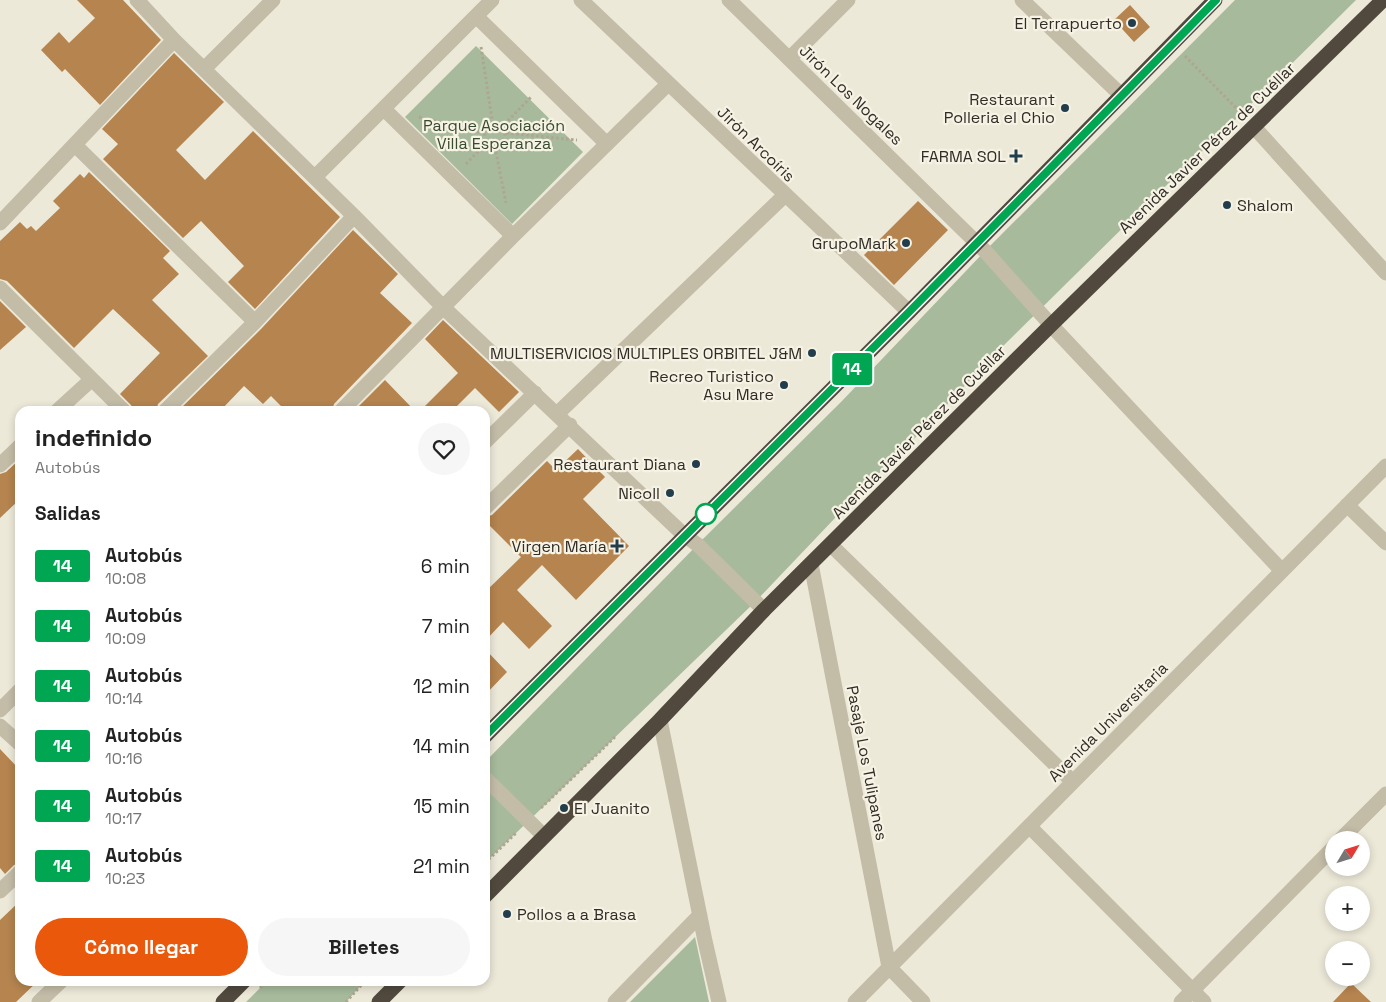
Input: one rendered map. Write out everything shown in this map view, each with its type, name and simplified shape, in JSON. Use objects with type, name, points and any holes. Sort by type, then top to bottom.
[{"type":"highway","points":[[490,731],[909,312],[1216,0]]},
{"type":"highway","name":"Avenida Javier Pérez de Cuéllar","points":[[490,891],[660,720],[764,610],[1051,325],[1383,0]]},
{"type":"highway","points":[[223,1002],[239,986]]},
{"type":"highway","points":[[379,1002],[395,986]]},
{"type":"street","points":[[137,0],[174,40],[315,177],[444,308],[570,425],[684,535],[698,545],[764,610]]},
{"type":"street","points":[[204,69],[274,0]]},
{"type":"street","points":[[315,177],[492,0]]},
{"type":"street","name":"Jirón Arcoíris","points":[[581,0],[909,312]]},
{"type":"street","name":"Jirón Los Nogales","points":[[729,0],[977,242],[1051,325],[1282,571]]},
{"type":"street","points":[[789,59],[848,0]]},
{"type":"street","points":[[1022,0],[1121,95]]},
{"type":"street","points":[[476,16],[607,144]]},
{"type":"street","points":[[0,223],[174,40]]},
{"type":"street","points":[[346,406],[513,236],[668,84]]},
{"type":"street","points":[[384,108],[513,236]]},
{"type":"street","points":[[1254,127],[1386,273]]},
{"type":"street","points":[[75,145],[255,322]]},
{"type":"street","points":[[557,414],[785,195]]},
{"type":"street","points":[[170,406],[255,322],[354,216]]},
{"type":"street","points":[[0,288],[119,406]]},
{"type":"street","points":[[62,406],[91,380]]},
{"type":"street","points":[[490,437],[535,392]]},
{"type":"street","points":[[490,503],[570,425]]},
{"type":"street","points":[[0,465],[15,451]]},
{"type":"street","name":"Avenida Universitaria","points":[[855,1002],[1386,466]]},
{"type":"street","points":[[1347,505],[1386,543]]},
{"type":"street","points":[[830,545],[1073,782]]},
{"type":"street","name":"Pasaje Los Tulipanes","points":[[811,564],[889,968]]},
{"type":"street","points":[[0,710],[15,695]]},
{"type":"street","points":[[660,720],[719,1002]]},
{"type":"street","points":[[0,726],[15,740]]},
{"type":"street","points":[[490,783],[544,836]]},
{"type":"street","points":[[1349,831],[1386,794]]},
{"type":"street","points":[[1029,826],[1204,1002]]},
{"type":"street","points":[[1181,1002],[1325,856]]},
{"type":"street","points":[[0,891],[15,877]]},
{"type":"street","points":[[615,1002],[700,915]]},
{"type":"street","points":[[889,968],[923,1002]]},
{"type":"street","points":[[39,1002],[56,986]]},
{"type":"path","points":[[476,16],[493,126]]},
{"type":"path","points":[[1172,43],[1254,127]]},
{"type":"path","points":[[501,128],[545,83]]},
{"type":"path","points":[[384,108],[484,133]]},
{"type":"path","points":[[493,126],[501,128],[505,133],[505,140],[501,145],[495,147],[486,143],[484,138],[484,133],[493,126]]},
{"type":"path","points":[[505,133],[607,144]]},
{"type":"path","points":[[453,177],[486,143]]},
{"type":"path","points":[[495,147],[513,236]]},
{"type":"path","points":[[346,1002],[360,986]]},
{"type":"green space","points":[[1235,0],[1356,0],[997,352],[755,602],[490,858],[490,757],[703,539],[842,401],[985,251]]},
{"type":"green space","name":"Parque Asociación Villa Esperanza","points":[[476,46],[583,152],[512,224],[405,117]]},
{"type":"green space","points":[[695,937],[709,1002],[630,1002]]},
{"type":"green space","points":[[262,986],[360,986],[346,1002],[246,1002]]},
{"type":"building","points":[[77,0],[123,0],[161,40],[100,105],[65,69],[62,72],[41,50],[59,32],[69,43],[95,18]]},
{"type":"building","name":"El Terrapuerto","points":[[1130,5],[1150,27],[1134,42],[1114,20]]},
{"type":"building","points":[[174,53],[224,102],[176,150],[205,180],[253,131],[340,217],[255,309],[228,282],[244,266],[201,221],[183,238],[103,159],[118,144],[102,129]]},
{"type":"building","points":[[89,172],[170,251],[163,258],[179,274],[152,300],[208,356],[157,406],[131,406],[120,394],[160,353],[113,309],[74,348],[7,281],[0,279],[0,241],[20,222],[27,229],[31,226],[36,231],[60,208],[53,201],[80,174],[84,178]]},
{"type":"building","name":"GrupoMark","points":[[918,201],[948,230],[894,285],[864,255]]},
{"type":"building","points":[[353,230],[398,274],[380,293],[412,323],[333,406],[281,406],[271,396],[263,404],[244,386],[225,406],[183,406],[262,328]]},
{"type":"building","points":[[0,301],[26,327],[0,350]]},
{"type":"building","points":[[443,320],[519,392],[499,412],[475,388],[457,406],[425,406],[458,373],[425,339]]},
{"type":"building","points":[[385,380],[410,406],[359,406]]},
{"type":"building","points":[[578,449],[605,477],[583,499],[629,546],[576,600],[542,565],[517,590],[552,626],[529,649],[503,622],[490,636],[490,587],[521,557],[490,526],[490,516],[547,461],[556,470]]},
{"type":"building","points":[[15,464],[15,504],[0,518],[0,474],[6,472]]},
{"type":"building","points":[[490,654],[507,672],[490,690]]},
{"type":"building","points":[[0,749],[15,765],[15,865],[5,874],[0,868]]},
{"type":"building","points":[[15,906],[15,986],[33,986],[16,1002],[0,1002],[0,920]]},
{"type":"building","points":[[1348,986],[1354,986],[1371,1002],[1333,1002]]},
{"type":"bus line","name":"14","points":[[490,731],[909,312],[1216,0]]},
{"type":"place","name":"El Terrapuerto","points":[[1132,23]]},
{"type":"place","name":"Restaurant Polleria el Chio","points":[[1065,108]]},
{"type":"place","name":"FARMA SOL","points":[[1016,156]]},
{"type":"place","name":"Shalom","points":[[1227,205]]},
{"type":"place","name":"GrupoMark","points":[[906,243]]},
{"type":"place","name":"MULTISERVICIOS MULTIPLES ORBITEL J&M","points":[[812,353]]},
{"type":"place","name":"Recreo Turistico Asu Mare","points":[[784,385]]},
{"type":"place","name":"Restaurant Diana","points":[[696,464]]},
{"type":"place","name":"Nicoll","points":[[670,493]]},
{"type":"place","name":"Virgen María","points":[[617,546]]},
{"type":"place","name":"El Juanito","points":[[564,808]]},
{"type":"place","name":"Pollos a a Brasa","points":[[507,914]]}]
